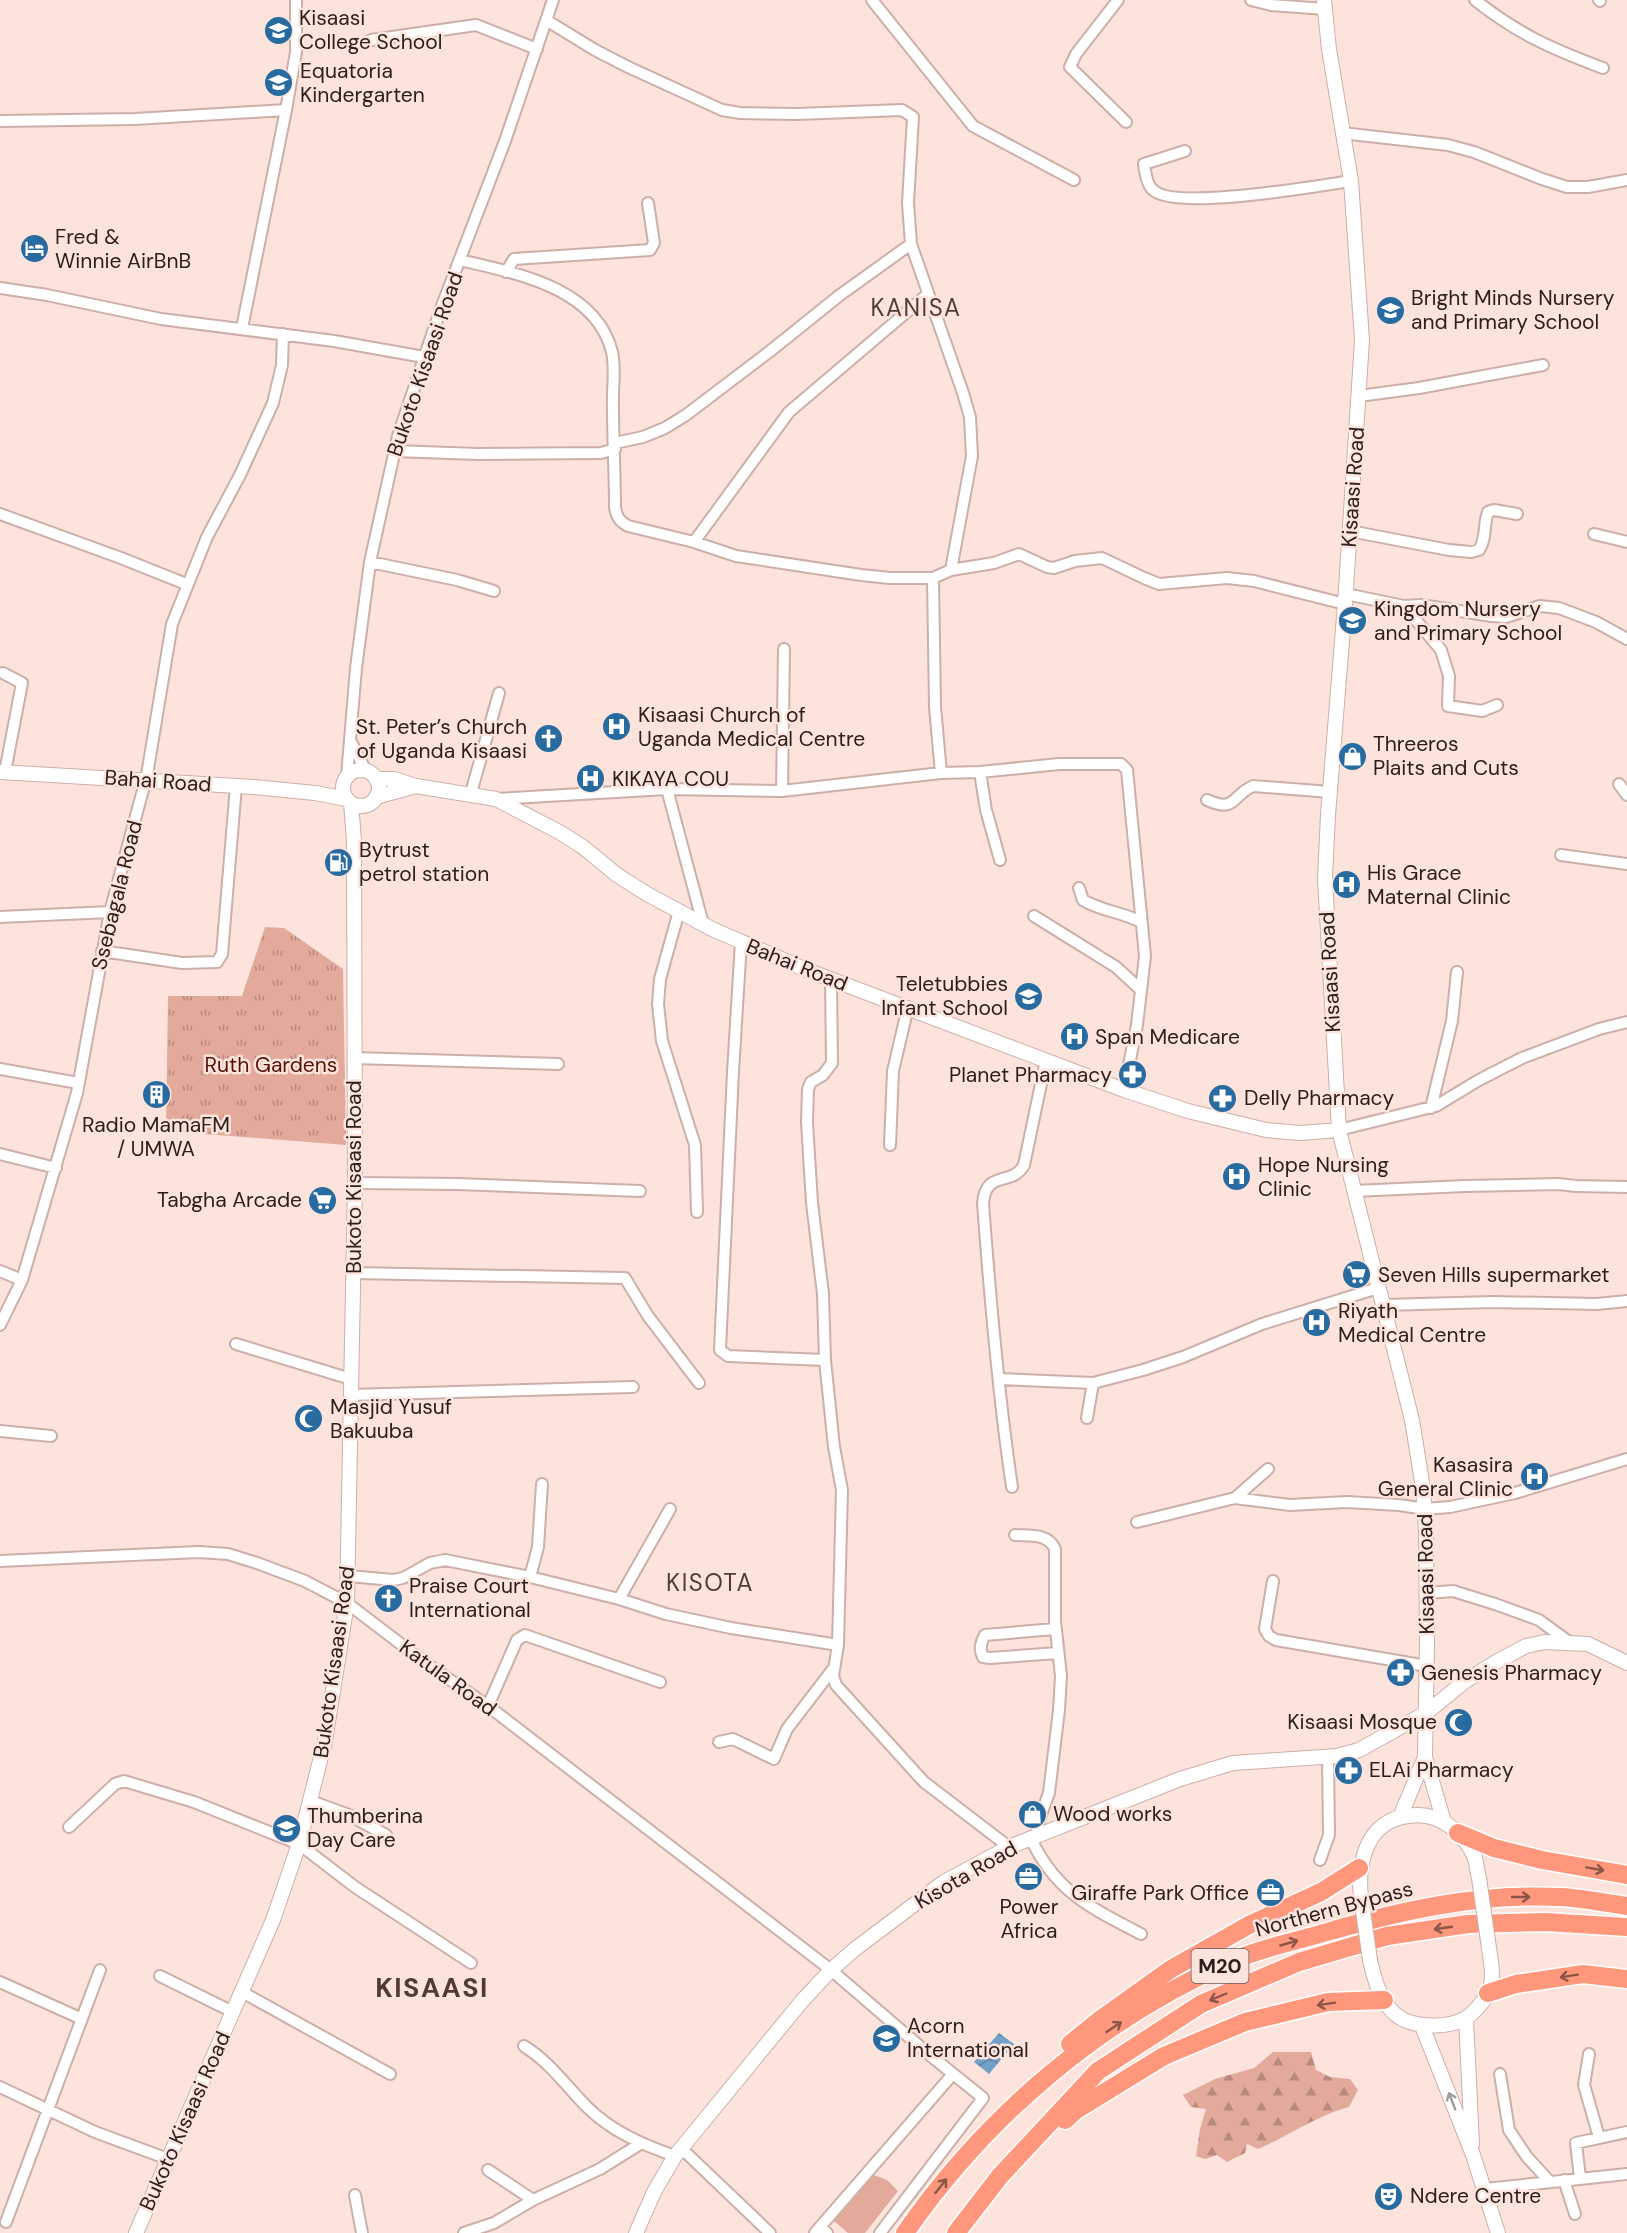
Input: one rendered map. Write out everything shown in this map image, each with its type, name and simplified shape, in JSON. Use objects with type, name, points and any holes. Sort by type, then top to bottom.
[{"type":"highway","points":[[1451,1828],[1494,1848],[1542,1860],[1627,1875]]},
{"type":"highway","points":[[1003,2115],[1042,2067],[1101,2019],[1171,1969],[1249,1925],[1321,1892],[1359,1868]]},
{"type":"highway","name":"Northern Bypass","points":[[905,2233],[962,2159],[1003,2115],[1078,2052],[1124,2020],[1187,1983],[1234,1959],[1345,1927],[1435,1905],[1506,1898],[1560,1897],[1627,1906]]},
{"type":"highway","name":"Northern Bypass","points":[[956,2233],[1000,2176],[1098,2071],[1201,2004],[1299,1962],[1387,1936],[1468,1924],[1545,1922],[1627,1927]]},
{"type":"highway","points":[[1488,1993],[1516,1984],[1583,1974],[1627,1979]]},
{"type":"highway","points":[[1000,2176],[1076,2110],[1164,2056],[1245,2022],[1328,2002],[1384,2000]]},
{"type":"main road","name":"Kisaasi Road","points":[[1324,4],[1351,181],[1362,340],[1350,531],[1329,792],[1325,878],[1339,1130],[1412,1420],[1425,1509],[1427,1593],[1425,1757]]},
{"type":"main road","name":"Bahai Road","points":[[2,772],[236,786],[315,793],[349,801]]},
{"type":"main road","points":[[353,772],[371,775],[378,785],[372,800],[362,806],[349,801],[344,794],[346,779],[353,772]]},
{"type":"main road","name":"Bahai Road","points":[[371,775],[416,786],[471,793],[496,799],[561,833],[583,847],[617,875],[703,924],[741,942],[831,979],[1124,1090],[1188,1111],[1266,1130],[1300,1133],[1339,1130]]},
{"type":"main road","name":"Bahai Road","points":[[315,793],[346,779]]},
{"type":"main road","name":"Bahai Road","points":[[372,800],[416,786]]},
{"type":"main road","name":"Bukoto Kisaasi Road","points":[[354,840],[372,800]]},
{"type":"main road","name":"Bukoto Kisaasi Road","points":[[136,2233],[273,1920],[299,1844],[325,1742],[347,1602],[355,1183],[354,840],[349,801]]},
{"type":"main road","name":"Kisota Road","points":[[636,2233],[654,2192],[678,2152],[802,2001],[831,1970],[855,1949],[945,1882],[1010,1847],[1180,1779],[1233,1764],[1328,1757],[1359,1750],[1426,1713],[1464,1682],[1526,1646],[1545,1642],[1588,1644],[1627,1663]]},
{"type":"main road","points":[[1400,1817],[1425,1757]]},
{"type":"main road","points":[[1425,1757],[1451,1828]]},
{"type":"main road","points":[[1432,1816],[1451,1828],[1474,1854],[1492,1975],[1488,1993],[1466,2018],[1422,2026],[1395,2014],[1384,2000],[1376,1984],[1370,1960],[1359,1868],[1374,1836],[1384,1824],[1400,1817],[1432,1816]]},
{"type":"main road","points":[[1466,2018],[1473,2155]]},
{"type":"main road","points":[[1422,2026],[1473,2155],[1498,2233]]},
{"type":"street","points":[[242,328],[296,52],[296,0]]},
{"type":"street","name":"Bukoto Kisaasi Road","points":[[346,779],[356,668],[370,562],[394,451],[424,357],[505,141],[554,0]]},
{"type":"street","points":[[872,0],[973,126],[1074,180]]},
{"type":"street","points":[[1118,0],[1076,54],[1070,67],[1126,122]]},
{"type":"street","points":[[1251,0],[1271,5],[1324,4]]},
{"type":"street","points":[[1475,0],[1513,28],[1537,41],[1603,68]]},
{"type":"street","points":[[546,20],[628,67],[722,110],[740,113],[786,114],[902,110],[907,111],[913,117],[908,203],[911,244],[965,399],[972,438],[970,473],[951,570]]},
{"type":"street","points":[[370,40],[476,25],[537,49]]},
{"type":"street","points":[[0,122],[135,119],[286,110]]},
{"type":"street","points":[[1342,133],[1448,145],[1474,152],[1567,187],[1588,187],[1627,180]]},
{"type":"street","points":[[1185,151],[1143,164],[1150,188],[1165,196],[1219,199],[1351,181]]},
{"type":"street","points":[[506,272],[514,259],[650,250],[654,243],[648,203]]},
{"type":"street","points":[[394,451],[478,454],[601,453],[643,437],[665,428],[686,415],[840,295],[911,244]]},
{"type":"street","points":[[460,260],[534,281],[578,302],[592,314],[607,339],[613,356],[615,508],[617,517],[628,526],[694,542],[736,556],[871,576],[933,578],[951,570],[994,563],[1019,554],[1054,568],[1102,558],[1159,584],[1227,578],[1345,599],[1404,606],[1421,605],[1492,616],[1506,616],[1540,606],[1559,608],[1596,622],[1627,639]]},
{"type":"street","points":[[0,288],[161,319],[242,328],[424,357]]},
{"type":"street","points":[[694,542],[789,412],[928,294]]},
{"type":"street","name":"Ssebagala Road","points":[[0,1324],[22,1280],[56,1167],[78,1083],[110,912],[146,780],[169,639],[186,584],[273,403],[282,365],[283,334]]},
{"type":"street","points":[[1359,396],[1419,388],[1543,365]]},
{"type":"street","points":[[1350,531],[1471,552],[1479,550],[1485,542],[1488,512],[1494,510],[1517,514]]},
{"type":"street","points":[[0,514],[186,584]]},
{"type":"street","points":[[1594,534],[1627,542]]},
{"type":"street","points":[[370,562],[457,580],[495,591]]},
{"type":"street","points":[[933,578],[935,707],[941,773]]},
{"type":"street","points":[[1404,606],[1440,650],[1449,676],[1448,706],[1482,711],[1497,705]]},
{"type":"street","points":[[782,791],[784,649]]},
{"type":"street","points":[[2,772],[22,683],[3,673]]},
{"type":"street","points":[[471,793],[499,693]]},
{"type":"street","points":[[351,741],[371,775]]},
{"type":"street","points":[[496,799],[667,789],[782,791],[941,773],[980,772],[1059,764],[1114,763],[1124,766],[1127,770],[1145,956],[1137,1025],[1124,1090]]},
{"type":"street","points":[[980,772],[986,810],[1000,860]]},
{"type":"street","points":[[1619,784],[1627,795]]},
{"type":"street","points":[[102,951],[182,963],[217,962],[222,954],[236,786]]},
{"type":"street","points":[[1207,800],[1219,806],[1227,806],[1246,789],[1254,786],[1329,792]]},
{"type":"street","points":[[667,789],[703,924]]},
{"type":"street","points":[[1561,855],[1627,864]]},
{"type":"street","points":[[1079,888],[1083,900],[1090,904],[1130,915],[1141,922]]},
{"type":"street","points":[[679,911],[660,979],[658,1004],[662,1041],[695,1145],[697,1212]]},
{"type":"street","points":[[0,917],[110,912]]},
{"type":"street","points":[[1034,916],[1116,967],[1141,990]]},
{"type":"street","points":[[741,942],[720,1350],[728,1356],[825,1360]]},
{"type":"street","points":[[1431,1108],[1452,1021],[1457,972]]},
{"type":"street","points":[[831,979],[832,1064],[823,1075],[811,1082],[808,1089],[807,1122],[812,1203],[824,1302],[825,1360],[834,1447],[842,1490],[838,1645],[833,1676],[836,1685],[924,1782],[1010,1847]]},
{"type":"street","points":[[890,1145],[893,1071],[908,1007]]},
{"type":"street","points":[[1339,1130],[1431,1108],[1446,1102],[1479,1080],[1522,1058],[1599,1029],[1627,1022]]},
{"type":"street","points":[[354,1058],[558,1064]]},
{"type":"street","points":[[1012,1486],[992,1320],[983,1196],[991,1182],[1017,1174],[1024,1165],[1046,1060]]},
{"type":"street","points":[[0,1069],[78,1083]]},
{"type":"street","points":[[0,1154],[56,1167]]},
{"type":"street","points":[[355,1183],[458,1184],[640,1191]]},
{"type":"street","points":[[1354,1191],[1547,1184],[1627,1187]]},
{"type":"street","points":[[0,1271],[22,1280]]},
{"type":"street","points":[[353,1273],[625,1278],[648,1316],[699,1383]]},
{"type":"street","points":[[999,1379],[1093,1383],[1183,1357],[1262,1324],[1378,1288]]},
{"type":"street","points":[[1383,1305],[1493,1302],[1597,1304],[1627,1301]]},
{"type":"street","points":[[236,1344],[351,1379]]},
{"type":"street","points":[[1087,1418],[1093,1383]]},
{"type":"street","points":[[350,1395],[633,1387]]},
{"type":"street","points":[[0,1431],[51,1436]]},
{"type":"street","points":[[1137,1522],[1235,1498],[1290,1505],[1347,1502],[1425,1509],[1450,1507],[1482,1501],[1627,1459]]},
{"type":"street","points":[[1235,1498],[1268,1469]]},
{"type":"street","points":[[530,1576],[538,1547],[543,1484]]},
{"type":"street","points":[[619,1599],[670,1509]]},
{"type":"street","points":[[1015,1535],[1042,1537],[1055,1548],[1055,1629],[1061,1676],[1058,1736],[1049,1793],[1033,1838],[1041,1861],[1053,1876],[1076,1897],[1096,1911],[1141,1934]]},
{"type":"street","name":"Katula Road","points":[[0,1561],[199,1552],[228,1554],[305,1581],[347,1602],[427,1664],[488,1706],[831,1970],[983,2098],[880,2233]]},
{"type":"street","points":[[349,1576],[393,1580],[404,1578],[430,1563],[445,1560],[530,1576],[666,1614],[720,1626],[838,1645]]},
{"type":"street","points":[[1273,1581],[1264,1629],[1275,1640],[1427,1666]]},
{"type":"street","points":[[1427,1593],[1453,1591],[1495,1604],[1539,1620],[1569,1642]]},
{"type":"street","points":[[1055,1629],[985,1635],[981,1642],[982,1654],[983,1657],[990,1658],[1058,1653]]},
{"type":"street","points":[[488,1706],[517,1640],[525,1635],[660,1682]]},
{"type":"street","points":[[719,1742],[733,1739],[774,1759],[787,1729],[834,1669]]},
{"type":"street","points":[[1320,1860],[1329,1835],[1328,1757]]},
{"type":"street","points":[[69,1827],[116,1784],[124,1780],[194,1802],[299,1844],[355,1887],[471,1963]]},
{"type":"street","points":[[311,1801],[349,1815],[386,1835]]},
{"type":"street","points":[[6,2222],[100,1970]]},
{"type":"street","points":[[160,1976],[233,2012]]},
{"type":"street","points":[[0,1982],[82,2019]]},
{"type":"street","points":[[242,1992],[390,2074]]},
{"type":"street","points":[[524,2046],[542,2058],[588,2108],[607,2124],[640,2144],[678,2152],[770,2233]]},
{"type":"street","points":[[1589,2054],[1584,2085],[1599,2137]]},
{"type":"street","points":[[821,2231],[953,2074]]},
{"type":"street","points":[[1500,2074],[1509,2130],[1527,2157],[1550,2182]]},
{"type":"street","points":[[0,2087],[95,2132],[168,2159]]},
{"type":"street","points":[[1580,2178],[1576,2143],[1627,2132]]},
{"type":"street","points":[[464,2233],[494,2223],[533,2200],[600,2169],[640,2144]]},
{"type":"street","points":[[488,2170],[533,2200]]},
{"type":"street","points":[[1485,2189],[1627,2174]]},
{"type":"street","points":[[1564,2180],[1575,2214]]},
{"type":"street","points":[[355,2195],[362,2233]]},
{"type":"green space","name":"Ruth Gardens","points":[[265,927],[284,928],[343,969],[346,1145],[166,1131],[168,996],[242,996]]},
{"type":"green space","points":[[1273,2052],[1311,2052],[1316,2070],[1330,2077],[1350,2079],[1358,2090],[1349,2107],[1313,2121],[1258,2149],[1247,2144],[1245,2153],[1227,2162],[1217,2155],[1205,2159],[1196,2156],[1206,2109],[1191,2107],[1183,2095],[1215,2079],[1254,2068]]},
{"type":"green space","points":[[874,2175],[887,2180],[898,2191],[865,2233],[848,2233],[834,2221]]},
{"type":"water","points":[[999,2033],[1014,2044],[989,2074],[974,2062]]},
{"type":"place","name":"Kisaasi College School","points":[[278,30]]},
{"type":"place","name":"Equatoria Kindergarten","points":[[279,83]]},
{"type":"place","name":"Fred & Winnie AirBnB","points":[[34,249]]},
{"type":"place","name":"Bright Minds Nursery and Primary School","points":[[1390,310]]},
{"type":"place","name":"Kingdom Nursery and Primary School","points":[[1353,621]]},
{"type":"place","name":"Kisaasi Church of Uganda Medical Centre","points":[[617,727]]},
{"type":"place","name":"St. Peter’s Church of Uganda Kisaasi","points":[[548,739]]},
{"type":"place","name":"Threeros Plaits and Cuts","points":[[1352,756]]},
{"type":"place","name":"KIKAYA COU","points":[[591,779]]},
{"type":"place","name":"Bytrust petrol station","points":[[338,862]]},
{"type":"place","name":"His Grace Maternal Clinic","points":[[1346,885]]},
{"type":"place","name":"Teletubbies Infant School","points":[[1029,996]]},
{"type":"place","name":"Span Medicare","points":[[1074,1037]]},
{"type":"place","name":"Planet Pharmacy","points":[[1133,1075]]},
{"type":"place","name":"Radio MamaFM / UMWA","points":[[156,1094]]},
{"type":"place","name":"Delly Pharmacy","points":[[1223,1098]]},
{"type":"place","name":"Hope Nursing Clinic","points":[[1237,1177]]},
{"type":"place","name":"Tabgha Arcade","points":[[323,1200]]},
{"type":"place","name":"Seven Hills supermarket","points":[[1357,1275]]},
{"type":"place","name":"Riyath Medical Centre","points":[[1317,1323]]},
{"type":"place","name":"Masjid Yusuf Bakuuba","points":[[309,1419]]},
{"type":"place","name":"Kasasira General Clinic","points":[[1534,1477]]},
{"type":"place","name":"Praise Court International","points":[[388,1598]]},
{"type":"place","name":"Genesis Pharmacy","points":[[1400,1673]]},
{"type":"place","name":"Kisaasi Mosque","points":[[1458,1722]]},
{"type":"place","name":"ELAi Pharmacy","points":[[1348,1770]]},
{"type":"place","name":"Wood works","points":[[1032,1814]]},
{"type":"place","name":"Thumberina Day Care","points":[[286,1828]]},
{"type":"place","name":"Power Africa","points":[[1029,1876]]},
{"type":"place","name":"Giraffe Park Office","points":[[1270,1893]]},
{"type":"place","name":"Acorn International","points":[[886,2038]]},
{"type":"place","name":"Ndere Centre","points":[[1389,2196]]},
{"type":"district","name":"KANISA","points":[[916,308]]},
{"type":"district","name":"KISOTA","points":[[710,1583]]},
{"type":"district","name":"KISAASI","points":[[432,1988]]}]
